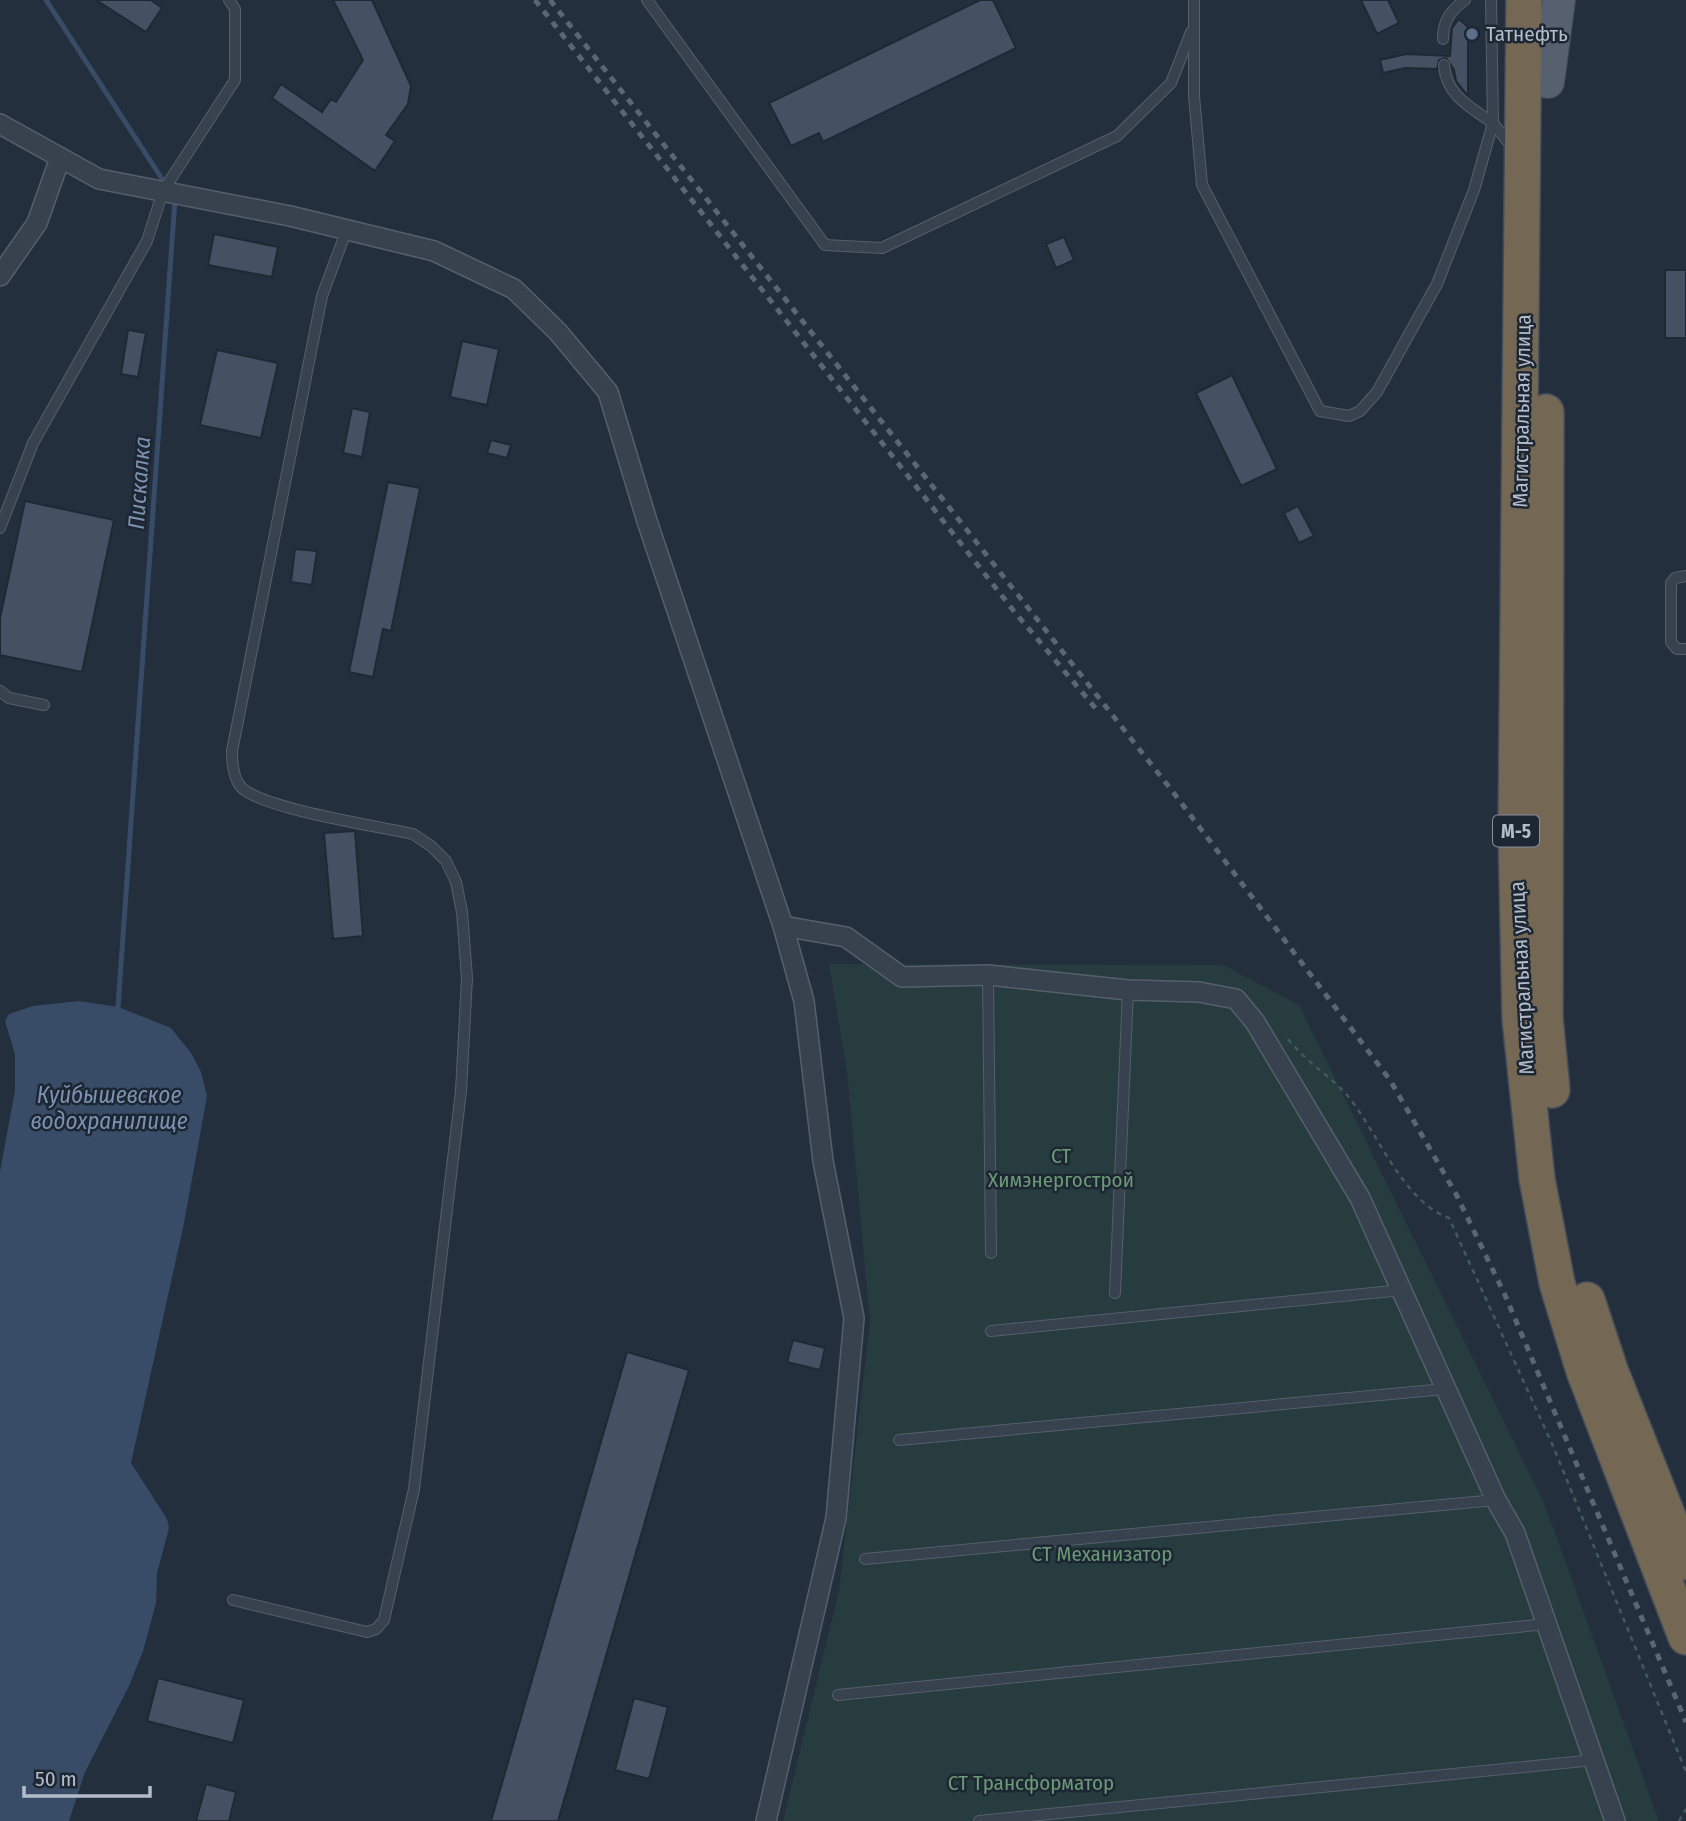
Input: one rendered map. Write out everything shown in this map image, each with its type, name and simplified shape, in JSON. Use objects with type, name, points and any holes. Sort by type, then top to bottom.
[{"type":"highway","name":"Магистральная улица","points":[[1524,0],[1525,165],[1516,830],[1520,1019],[1537,1179],[1557,1283],[1584,1371],[1686,1637]]},
{"type":"highway","name":"М-5","points":[[1548,0],[1548,82]]},
{"type":"highway","name":"Магистральная улица","points":[[1548,82],[1545,1017],[1561,1181],[1580,1279],[1610,1370],[1686,1562]]},
{"type":"main road","name":"Магистральная улица","points":[[1548,82],[1559,0]]},
{"type":"street","points":[[0,124],[99,179],[347,229],[434,251],[514,289],[558,332],[608,392],[647,521],[783,926],[804,1001],[823,1161],[854,1318],[836,1518],[766,1821]]},
{"type":"street","points":[[0,276],[37,223],[60,158]]},
{"type":"street","points":[[783,926],[846,937],[902,977],[988,975],[1128,990],[1199,992],[1236,999],[1255,1022],[1360,1198],[1496,1500],[1516,1533],[1615,1821]]},
{"type":"lane","points":[[0,528],[33,443],[147,241],[163,191],[235,80],[235,9],[229,0]]},
{"type":"lane","points":[[648,0],[825,245],[870,247],[882,247],[1117,136],[1171,83],[1194,24]]},
{"type":"lane","points":[[1194,0],[1194,96],[1202,185],[1321,411],[1349,416],[1360,411],[1377,392],[1437,284],[1474,190],[1493,123],[1491,0]]},
{"type":"lane","points":[[1443,39],[1443,25],[1452,10],[1465,0]]},
{"type":"lane","points":[[1444,65],[1445,81],[1461,101],[1493,123],[1525,165]]},
{"type":"lane","points":[[233,1600],[367,1632],[376,1629],[384,1620],[414,1489],[461,1091],[467,978],[462,912],[456,882],[446,861],[431,846],[413,834],[263,800],[241,786],[232,767],[232,751],[322,296],[347,229]]},
{"type":"lane","points":[[1686,576],[1675,578],[1671,583],[1671,642],[1678,649],[1686,649]]},
{"type":"lane","points":[[0,691],[9,698],[44,705]]},
{"type":"lane","points":[[988,975],[991,1253]]},
{"type":"lane","points":[[1115,1293],[1128,990]]},
{"type":"lane","points":[[991,1331],[1402,1290]]},
{"type":"lane","points":[[899,1440],[1445,1389]]},
{"type":"lane","points":[[865,1559],[1496,1500]]},
{"type":"lane","points":[[838,1695],[1547,1624]]},
{"type":"lane","points":[[979,1821],[1594,1760]]},
{"type":"path","points":[[1288,1038],[1360,1112],[1378,1144],[1423,1202],[1436,1213],[1449,1218],[1553,1446],[1686,1772]]},
{"type":"path","points":[[1679,1821],[1686,1809]]},
{"type":"green space","points":[[829,964],[1223,965],[1299,1005],[1545,1505],[1659,1821],[783,1821],[839,1590],[870,1322],[847,1072]]},
{"type":"water","name":"Куйбышевское водохранилище","points":[[79,1001],[118,1007],[171,1028],[191,1053],[201,1072],[207,1096],[184,1223],[131,1463],[167,1519],[169,1528],[157,1573],[156,1603],[143,1651],[129,1686],[85,1772],[69,1821],[0,1821],[0,1172],[15,1090],[15,1054],[5,1021],[9,1014],[33,1006]]},
{"type":"building","points":[[96,0],[151,0],[162,8],[146,32]]},
{"type":"building","points":[[333,0],[372,0],[411,86],[408,104],[386,135],[395,141],[375,171],[272,98],[281,84],[322,112],[331,99],[336,102],[363,60]]},
{"type":"building","points":[[980,0],[993,0],[1016,48],[823,142],[819,133],[791,146],[769,103]]},
{"type":"building","points":[[1361,0],[1388,0],[1399,23],[1377,34]]},
{"type":"building","points":[[1459,19],[1468,27],[1468,96],[1456,81],[1454,70],[1446,58],[1439,60],[1437,69],[1405,68],[1383,73],[1380,60],[1406,54],[1450,56],[1452,28]]},
{"type":"building","points":[[214,234],[278,247],[272,277],[208,265]]},
{"type":"building","points":[[1064,237],[1074,260],[1056,268],[1046,244]]},
{"type":"building","points":[[1665,270],[1686,270],[1686,338],[1665,338]]},
{"type":"building","points":[[128,330],[146,333],[138,377],[121,374]]},
{"type":"building","points":[[462,341],[499,349],[487,405],[450,397]]},
{"type":"building","points":[[217,350],[278,363],[261,438],[200,425]]},
{"type":"building","points":[[1232,375],[1277,469],[1241,486],[1196,393]]},
{"type":"building","points":[[352,408],[370,412],[362,457],[343,453]]},
{"type":"building","points":[[491,440],[511,445],[507,458],[487,453]]},
{"type":"building","points":[[388,482],[420,488],[391,631],[383,629],[373,677],[349,672]]},
{"type":"building","points":[[25,501],[114,520],[82,672],[0,655],[0,618]]},
{"type":"building","points":[[1298,506],[1314,536],[1299,543],[1284,513]]},
{"type":"building","points":[[295,549],[317,551],[312,585],[291,582]]},
{"type":"building","points":[[355,831],[363,936],[333,939],[324,833]]},
{"type":"building","points":[[793,1340],[825,1348],[820,1370],[787,1362]]},
{"type":"building","points":[[627,1352],[689,1370],[558,1821],[491,1821]]},
{"type":"building","points":[[158,1678],[244,1700],[233,1743],[147,1721]]},
{"type":"building","points":[[634,1698],[668,1707],[649,1779],[615,1770]]},
{"type":"building","points":[[206,1784],[236,1792],[229,1821],[196,1821]]},
{"type":"waterway","name":"Пискалка","points":[[46,0],[166,185]]},
{"type":"waterway","name":"Пискалка","points":[[118,1007],[175,199]]},
{"type":"railway","points":[[535,0],[1013,610],[1097,710]]},
{"type":"railway","points":[[550,0],[1173,792],[1390,1080],[1456,1194],[1505,1295],[1686,1722]]},
{"type":"place","name":"Татнефть","points":[[1472,34]]},
{"type":"park label","name":"СТ Химэнергострой","points":[[1061,1168]]},
{"type":"park label","name":"СТ Механизатор","points":[[1102,1554]]},
{"type":"park label","name":"СТ Трансформатор","points":[[1031,1783]]}]
